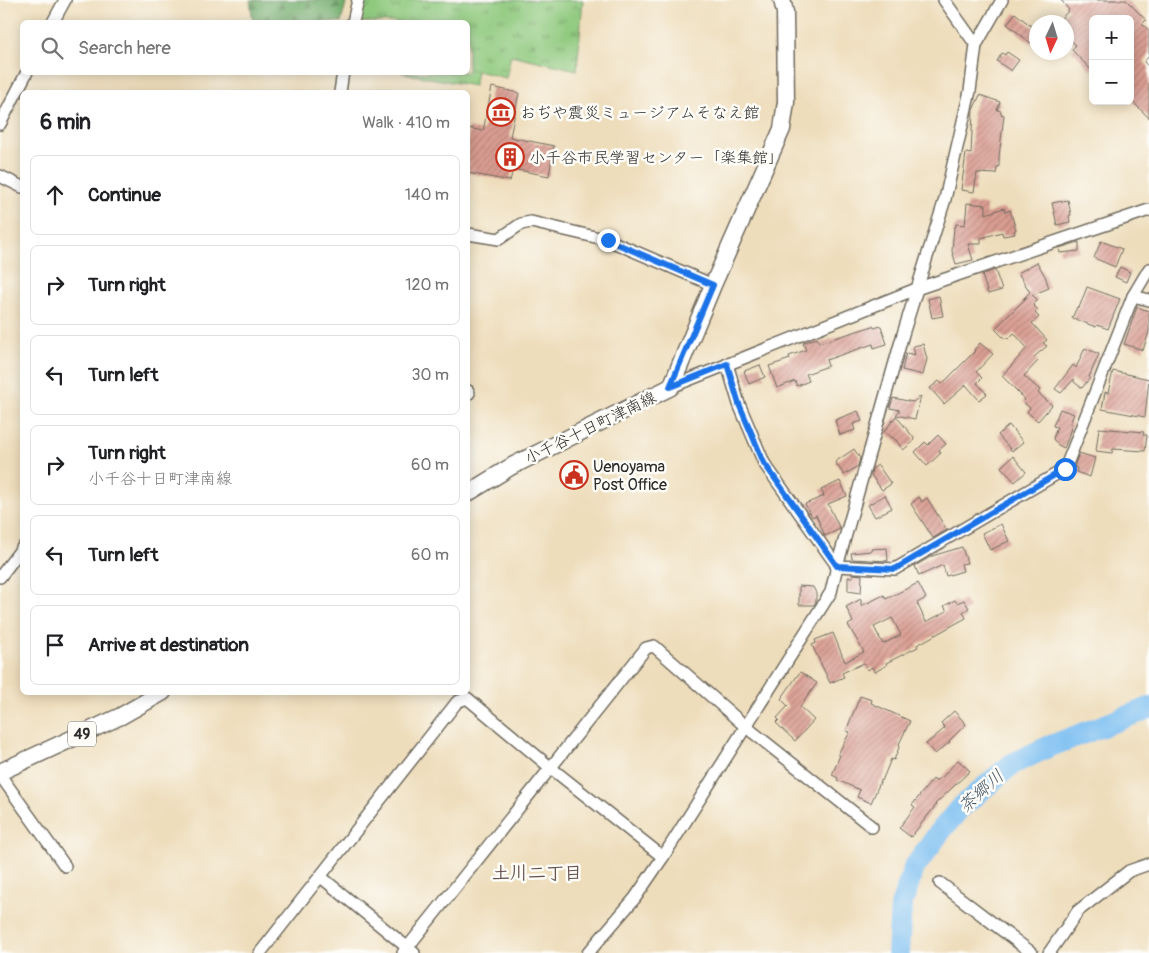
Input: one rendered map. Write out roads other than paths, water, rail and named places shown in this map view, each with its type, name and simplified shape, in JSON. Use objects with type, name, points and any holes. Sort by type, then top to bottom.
[{"type":"main road","name":"小千谷十日町津南線","points":[[470,492],[512,466],[670,387],[782,130],[786,102],[785,12],[782,0]]},
{"type":"main road","name":"49","points":[[0,774],[122,716],[158,695]]},
{"type":"street","points":[[54,20],[65,0]]},
{"type":"street","points":[[353,20],[358,0]]},
{"type":"street","points":[[944,0],[976,45]]},
{"type":"street","points":[[588,953],[635,898],[663,857],[832,592],[837,566],[916,289],[945,199],[970,91],[976,45],[1002,0]]},
{"type":"street","points":[[0,124],[25,75]]},
{"type":"street","points":[[340,90],[343,75]]},
{"type":"street","points":[[0,176],[20,186]]},
{"type":"street","points":[[670,387],[916,289],[1149,210]]},
{"type":"street","points":[[470,234],[499,239],[521,224],[531,222],[608,240],[713,285]]},
{"type":"street","points":[[837,566],[895,569],[1065,469],[1133,296],[1149,269]]},
{"type":"street","points":[[1133,296],[1149,300]]},
{"type":"street","points":[[727,364],[739,404],[764,463],[837,566]]},
{"type":"street","points":[[0,577],[18,564]]},
{"type":"street","points":[[321,877],[408,951],[646,648],[654,646],[745,726],[872,827]]},
{"type":"street","points":[[260,953],[457,702],[467,698],[663,857]]},
{"type":"street","points":[[0,774],[65,866]]},
{"type":"street","points":[[1049,953],[1078,911],[1129,871],[1149,864]]},
{"type":"street","points":[[940,883],[1032,953]]},
{"type":"waterway","name":"茶郷川","points":[[898,953],[901,906],[914,868],[959,809],[1012,764],[1048,747],[1149,708]]},
{"type":"place","name":"おぢや震災ミュージアムそなえ館","points":[[501,112]]},
{"type":"place","name":"小千谷市民学習センター「楽集館」","points":[[510,157]]},
{"type":"place","name":"Uenoyama Post Office","points":[[574,475]]},
{"type":"district","name":"土川二丁目","points":[[537,873]]}]
